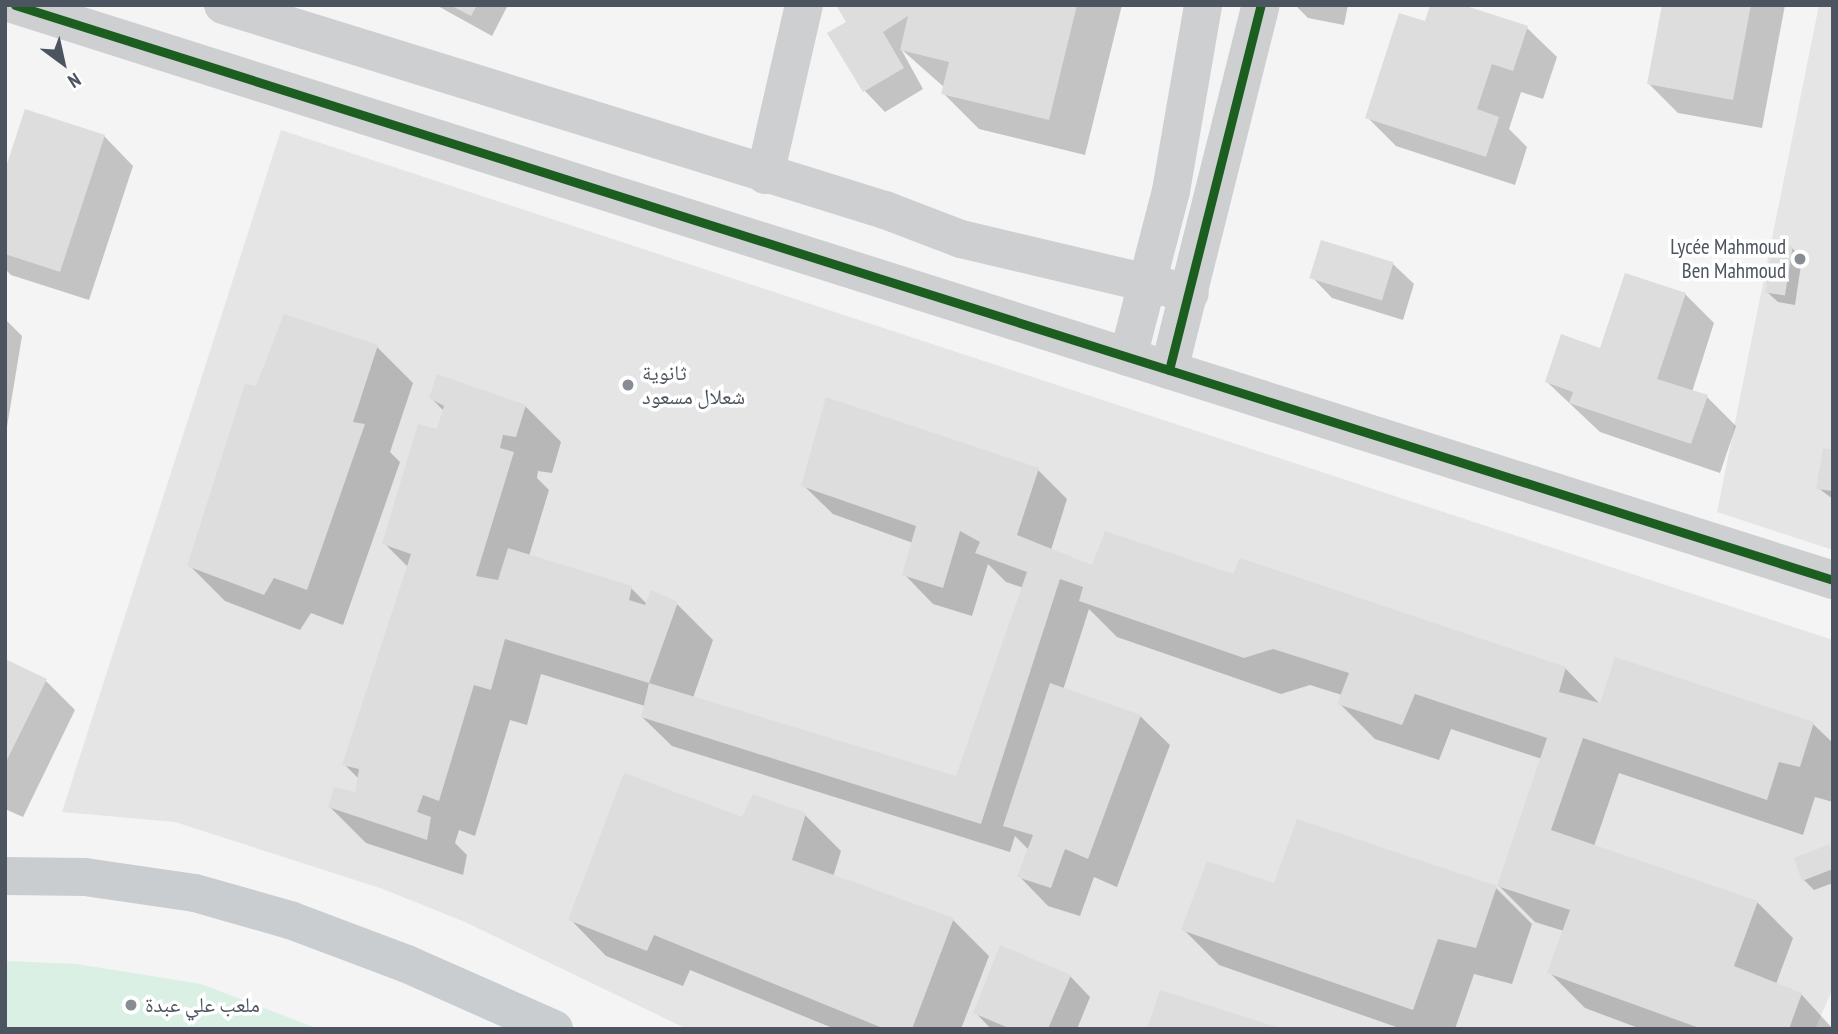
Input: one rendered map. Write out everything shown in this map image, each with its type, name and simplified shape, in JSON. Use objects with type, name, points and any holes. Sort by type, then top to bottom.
[{"type":"main road","points":[[5,876],[85,877],[195,893],[329,935],[554,1029]]},
{"type":"street","points":[[15,5],[1833,580]]},
{"type":"street","points":[[223,5],[885,210],[961,239],[1190,293]]},
{"type":"street","points":[[765,175],[804,5]]},
{"type":"street","points":[[1128,356],[1188,105],[1203,5]]},
{"type":"street","points":[[1169,370],[1261,5]]},
{"type":"shaded area","name":"Lycée Mahmoud Ben Mahmoud","points":[[1819,5],[1833,5],[1833,550],[1717,512]]},
{"type":"shaded area","name":"ثانوية شعلال مسعود","points":[[281,130],[1833,640],[1833,988],[1815,1029],[687,1029],[465,922],[383,889],[175,822],[62,812]]},
{"type":"green space","name":"ملعب علي عبدة","points":[[5,961],[77,964],[201,984],[319,1029],[5,1029]]},
{"type":"building","points":[[450,5],[477,5],[471,16]]},
{"type":"building","points":[[836,5],[1077,5],[1049,120],[941,94],[949,62],[900,50],[908,16],[883,32],[904,68],[863,92],[827,33],[846,22]]},
{"type":"building","points":[[1430,5],[1463,5],[1528,26],[1513,71],[1492,64],[1477,109],[1499,117],[1486,157],[1365,118],[1399,13],[1425,21]]},
{"type":"building","points":[[1662,5],[1751,5],[1733,100],[1647,84]]},
{"type":"building","points":[[25,109],[105,135],[60,272],[5,254],[5,170]]},
{"type":"building","points":[[1321,240],[1394,262],[1382,300],[1309,278]]},
{"type":"building","points":[[1773,243],[1793,246],[1785,296],[1765,292]]},
{"type":"building","points":[[1625,273],[1686,293],[1657,379],[1708,395],[1691,444],[1569,403],[1573,392],[1545,382],[1561,334],[1600,348]]},
{"type":"building","points":[[284,314],[378,345],[353,422],[365,424],[307,590],[274,578],[264,595],[187,566],[245,384],[256,386]]},
{"type":"building","points":[[437,374],[526,405],[516,437],[503,435],[500,448],[514,452],[476,576],[498,580],[508,548],[632,586],[629,600],[645,605],[651,590],[678,602],[649,683],[505,639],[491,690],[474,685],[439,801],[423,795],[417,812],[431,817],[427,840],[328,807],[334,787],[355,792],[359,769],[342,765],[411,554],[382,544],[418,424],[437,429],[444,406],[429,398]]},
{"type":"building","points":[[826,397],[1039,468],[1017,535],[1092,565],[1105,531],[1233,574],[1240,558],[1566,667],[1559,692],[1600,703],[1615,657],[1814,722],[1800,767],[1779,762],[1767,800],[1583,738],[1551,830],[1758,901],[1734,966],[1802,993],[1789,1029],[1702,1029],[1547,973],[1570,910],[1497,886],[1547,738],[1415,694],[1402,725],[1337,704],[1349,673],[1273,649],[1244,658],[1079,601],[1083,587],[1060,579],[981,824],[641,717],[649,683],[956,776],[1027,572],[975,553],[980,542],[960,531],[943,588],[902,575],[916,526],[801,486]]},
{"type":"building","points":[[1823,448],[1833,450],[1833,491],[1816,489]]},
{"type":"building","points":[[5,659],[47,679],[5,764]]},
{"type":"building","points":[[1050,683],[1141,715],[1088,859],[1065,849],[1051,888],[1017,877],[1033,835],[1003,826]]},
{"type":"building","points":[[624,773],[742,817],[753,794],[806,813],[792,860],[954,918],[912,1029],[885,1029],[654,935],[647,951],[568,920]]},
{"type":"building","points":[[1297,819],[1497,886],[1476,948],[1438,939],[1413,1010],[1181,930],[1207,861],[1274,883]]},
{"type":"building","points":[[1830,844],[1833,869],[1802,881],[1794,858]]},
{"type":"building","points":[[1000,945],[1071,975],[1048,1029],[1011,1029],[973,1013]]},
{"type":"building","points":[[1160,990],[1280,1028],[1280,1029],[1147,1029]]},
{"type":"cycle path","points":[[15,5],[1833,580]]},
{"type":"cycle path","points":[[1169,370],[1261,5]]},
{"type":"place","name":"Lycée Mahmoud Ben Mahmoud","points":[[1800,259]]},
{"type":"place","name":"ثانوية شعلال مسعود","points":[[628,385]]},
{"type":"place","name":"ملعب علي عبدة","points":[[131,1005]]}]
